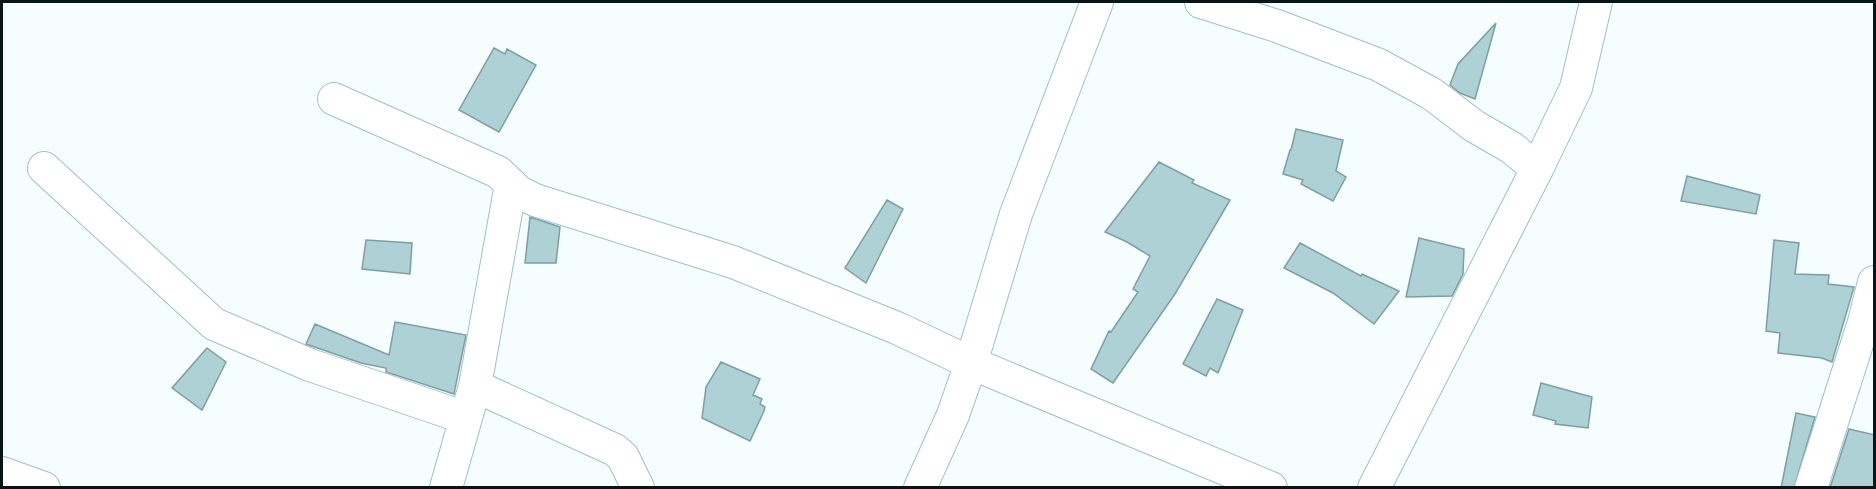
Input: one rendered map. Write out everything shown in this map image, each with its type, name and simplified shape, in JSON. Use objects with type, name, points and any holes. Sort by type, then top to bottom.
[{"type":"street","points":[[920,488],[953,415],[1016,214],[1097,2]]},
{"type":"street","points":[[1201,2],[1277,26],[1379,65],[1432,94],[1474,126],[1512,148],[1537,169]]},
{"type":"street","points":[[1374,488],[1576,88],[1596,2]]},
{"type":"street","points":[[334,99],[498,172],[519,192],[535,200],[744,266],[897,328],[971,363],[1271,488]]},
{"type":"street","points":[[44,168],[214,324],[310,365],[466,418]]},
{"type":"street","points":[[446,488],[474,386],[511,184]]},
{"type":"street","points":[[1811,488],[1875,282]]},
{"type":"street","points":[[474,386],[615,450],[623,457],[638,488]]},
{"type":"street","points":[[2,474],[44,488]]},
{"type":"building","points":[[1496,23],[1475,99],[1460,93],[1450,85],[1458,64]]},
{"type":"building","points":[[494,48],[505,54],[507,49],[536,65],[499,132],[459,110]]},
{"type":"building","points":[[1296,129],[1343,140],[1336,171],[1346,177],[1333,201],[1301,184],[1303,180],[1283,174]]},
{"type":"building","points":[[1159,162],[1194,180],[1192,183],[1230,200],[1175,294],[1113,383],[1091,369],[1109,331],[1111,332],[1138,292],[1133,289],[1150,256],[1105,232]]},
{"type":"building","points":[[1687,176],[1760,195],[1756,214],[1681,201]]},
{"type":"building","points":[[887,200],[903,209],[866,283],[845,268]]},
{"type":"building","points":[[530,217],[560,227],[556,263],[525,263]]},
{"type":"building","points":[[1419,238],[1464,249],[1463,274],[1452,296],[1406,297]]},
{"type":"building","points":[[366,240],[412,243],[410,274],[362,269]]},
{"type":"building","points":[[1774,240],[1799,243],[1795,274],[1829,275],[1828,284],[1854,287],[1832,362],[1822,358],[1778,353],[1780,333],[1766,331]]},
{"type":"building","points":[[1300,243],[1361,276],[1362,274],[1399,291],[1374,324],[1333,293],[1284,268]]},
{"type":"building","points":[[1217,299],[1243,310],[1218,373],[1210,368],[1206,376],[1183,364]]},
{"type":"building","points":[[395,322],[466,335],[454,394],[386,372],[386,368],[361,363],[306,344],[315,324],[389,355]]},
{"type":"building","points":[[207,348],[226,362],[202,410],[172,388]]},
{"type":"building","points":[[721,362],[760,379],[753,395],[762,399],[760,404],[765,407],[750,441],[702,418],[706,387]]},
{"type":"building","points":[[1541,383],[1592,397],[1588,428],[1555,424],[1556,421],[1533,415]]},
{"type":"building","points":[[1796,413],[1815,417],[1794,488],[1781,488]]},
{"type":"building","points":[[1849,429],[1875,435],[1875,488],[1830,488]]}]
